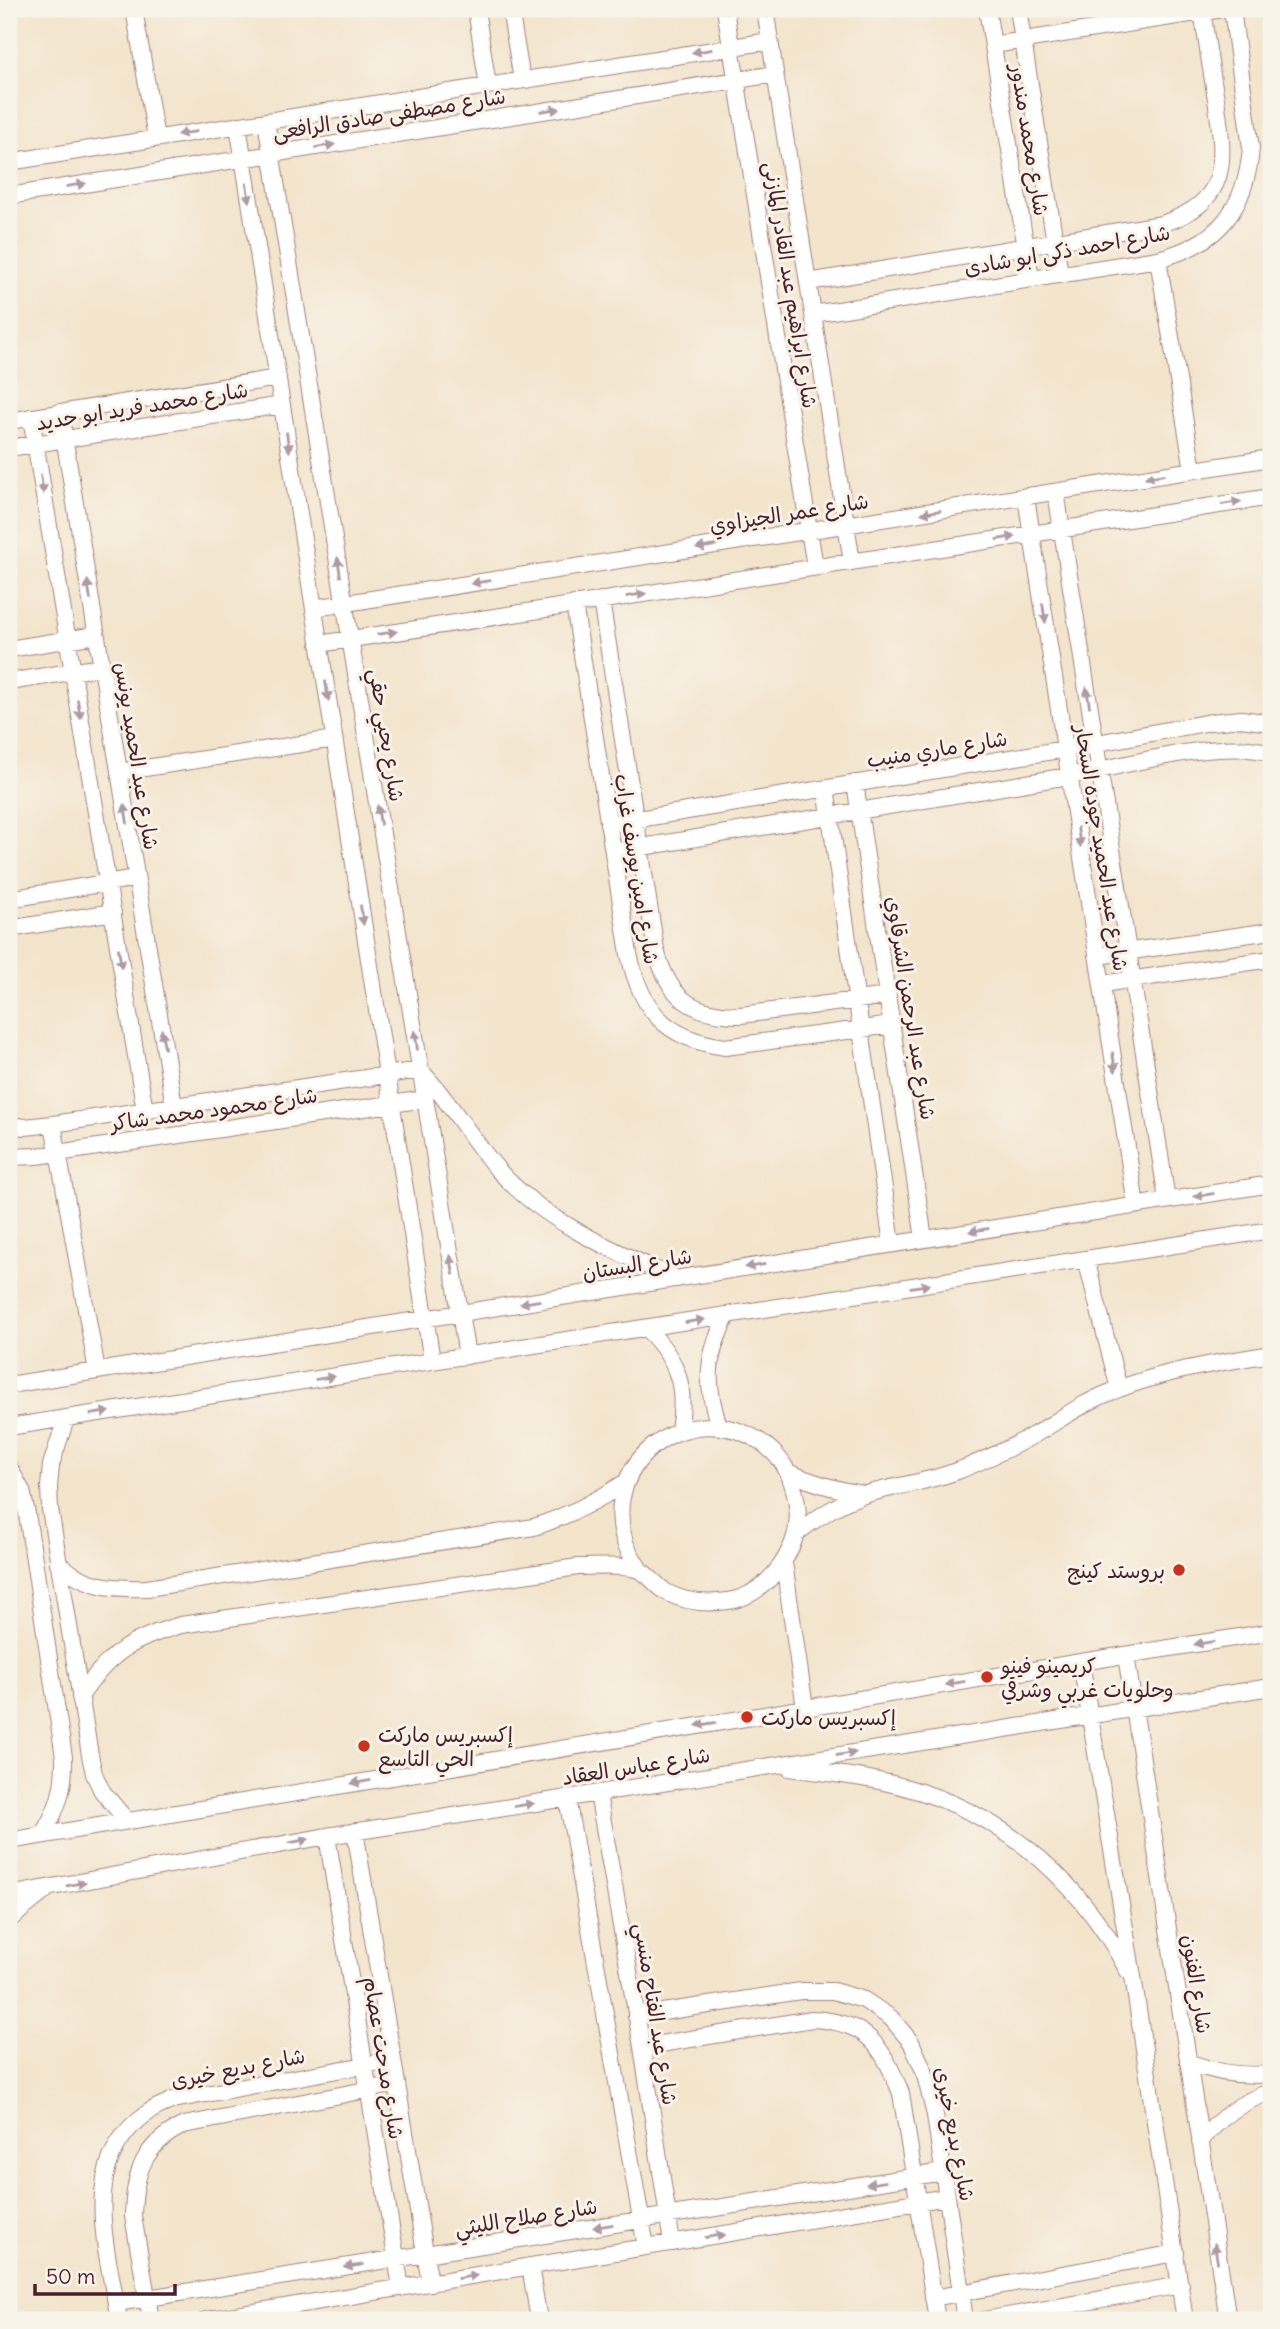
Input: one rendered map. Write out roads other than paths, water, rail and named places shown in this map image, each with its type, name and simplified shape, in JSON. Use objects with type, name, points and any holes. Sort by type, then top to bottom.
[{"type":"street","points":[[134,9],[156,138]]},
{"type":"street","points":[[476,9],[488,86]]},
{"type":"street","points":[[510,9],[522,80]]},
{"type":"street","name":"شارع ابراهيم عبد القادر المازنى","points":[[725,9],[815,567]]},
{"type":"street","name":"شارع ابراهيم عبد القادر المازنى","points":[[765,9],[852,562]]},
{"type":"street","points":[[988,12],[1021,9]]},
{"type":"street","name":"شارع محمد مندور","points":[[1021,9],[1023,40],[1060,274]]},
{"type":"street","points":[[993,45],[1202,10],[1222,9]]},
{"type":"street","name":"شارع احمد ذكى ابو شادى","points":[[813,314],[1158,259],[1201,243],[1219,229],[1233,212],[1249,170],[1251,148],[1232,9]]},
{"type":"street","name":"شارع احمد ذكى ابو شادى","points":[[808,282],[1162,224],[1184,216],[1202,203],[1216,184],[1223,162],[1222,139],[1202,10]]},
{"type":"street","name":"شارع محمد مندور","points":[[988,12],[1031,279]]},
{"type":"street","name":"شارع مصطفى صادق الرافعى","points":[[9,162],[770,41]]},
{"type":"street","name":"شارع مصطفى صادق الرافعى","points":[[9,196],[775,74]]},
{"type":"street","name":"شارع يحيي حقي","points":[[267,121],[467,1356]]},
{"type":"street","points":[[238,125],[432,1361]]},
{"type":"street","points":[[1158,259],[1193,470]]},
{"type":"street","name":"شارع محمد فريد ابو حديد","points":[[9,421],[278,378]]},
{"type":"street","name":"شارع محمد فريد ابو حديد","points":[[9,448],[282,405]]},
{"type":"street","name":"شارع عبد الحميد يونس","points":[[60,412],[174,1106]]},
{"type":"street","points":[[31,417],[145,1111]]},
{"type":"street","name":"شارع عمر الجيزاوي","points":[[314,608],[1271,458]]},
{"type":"street","name":"شارع عبد الحميد جوده السحار","points":[[1056,492],[1167,1200]]},
{"type":"street","name":"شارع عبد الحميد جوده السحار","points":[[1026,497],[1136,1205]]},
{"type":"street","points":[[319,644],[1271,497]]},
{"type":"street","name":"شارع امين يوسف غراب","points":[[601,600],[662,974],[676,993],[695,1008],[718,1015],[741,1015],[888,996]]},
{"type":"street","name":"شارع امين يوسف غراب","points":[[574,604],[634,978],[644,1000],[659,1020],[678,1034],[701,1044],[725,1047],[892,1025]]},
{"type":"street","points":[[9,649],[96,635]]},
{"type":"street","points":[[9,682],[102,667]]},
{"type":"street","name":"شارع ماري منيب","points":[[608,824],[1065,749],[1211,722],[1241,719],[1271,723]]},
{"type":"street","points":[[119,772],[334,740]]},
{"type":"street","points":[[613,852],[1223,748],[1246,748],[1271,753]]},
{"type":"street","name":"شارع عبد الرحمن الشرقاوي","points":[[855,783],[924,1239]]},
{"type":"street","points":[[826,788],[892,1244]]},
{"type":"street","points":[[9,899],[136,878]]},
{"type":"street","points":[[9,929],[113,912]]},
{"type":"street","points":[[1097,957],[1271,932]]},
{"type":"street","points":[[1102,984],[1271,959]]},
{"type":"street","points":[[420,1070],[501,1173],[538,1205],[578,1232],[677,1279]]},
{"type":"street","name":"شارع محمود محمد شاكر","points":[[9,1125],[25,1127],[53,1124],[420,1070]]},
{"type":"street","name":"شارع محمود محمد شاكر","points":[[9,1157],[58,1153],[425,1099]]},
{"type":"street","points":[[53,1124],[97,1371]]},
{"type":"street","name":"شارع البستان","points":[[9,1385],[1271,1184]]},
{"type":"street","points":[[9,1427],[1271,1230]]},
{"type":"street","points":[[1086,1259],[1119,1389]]},
{"type":"street","points":[[719,1426],[712,1404],[710,1358],[716,1336],[727,1316]]},
{"type":"street","points":[[646,1328],[662,1344],[674,1364],[681,1386],[683,1408],[679,1431]]},
{"type":"street","points":[[797,1533],[819,1517],[866,1494],[920,1482],[994,1456],[1071,1411],[1119,1389],[1189,1368],[1271,1354]]},
{"type":"street","points":[[66,1419],[51,1465],[49,1487],[58,1563],[94,1774],[102,1791],[127,1821]]},
{"type":"street","points":[[699,1426],[719,1426],[747,1433],[755,1438],[771,1449],[788,1472],[798,1501],[797,1533],[784,1563],[761,1587],[730,1601],[697,1602],[666,1591],[640,1570],[625,1543],[620,1513],[626,1482],[639,1460],[657,1443],[679,1431],[699,1426]]},
{"type":"street","points":[[9,1467],[22,1491],[27,1514],[64,1757],[65,1778],[61,1798],[42,1835]]},
{"type":"street","points":[[788,1472],[813,1483],[866,1494]]},
{"type":"street","points":[[58,1563],[74,1577],[98,1585],[147,1588],[534,1527],[566,1517],[597,1502],[626,1482]]},
{"type":"street","points":[[784,1563],[805,1708]]},
{"type":"street","points":[[80,1697],[97,1671],[121,1650],[150,1634],[181,1625],[568,1569],[609,1567],[640,1570]]},
{"type":"street","name":"شارع عباس العقاد","points":[[9,1841],[1271,1632]]},
{"type":"street","name":"شارع الفنون","points":[[1126,1655],[1228,2320]]},
{"type":"street","points":[[1082,1662],[1185,2320]]},
{"type":"street","name":"شارع عباس العقاد","points":[[9,1895],[355,1831],[1271,1687]]},
{"type":"street","points":[[773,1766],[879,1781],[926,1793],[971,1812],[1012,1836],[1050,1866],[1083,1901],[1112,1941],[1134,1983]]},
{"type":"street","name":"شارع عبد الفتاح منسي","points":[[598,1793],[642,2047],[672,2243]]},
{"type":"street","points":[[567,1798],[646,2247]]},
{"type":"street","name":"شارع مدحت عصام","points":[[355,1831],[430,2283]]},
{"type":"street","name":"شارع مدحت عصام","points":[[327,1836],[401,2288]]},
{"type":"street","points":[[9,1920],[47,1889]]},
{"type":"street","name":"شارع بديع خيرى","points":[[636,2016],[801,1991],[833,1991],[864,2000],[891,2018],[911,2042],[925,2071],[935,2115],[965,2320]]},
{"type":"street","name":"شارع بديع خيرى","points":[[642,2047],[812,2019],[835,2020],[857,2028],[875,2042],[891,2066],[901,2093],[937,2320]]},
{"type":"street","name":"شارع بديع خيرى","points":[[119,2320],[101,2203],[104,2176],[113,2151],[128,2129],[149,2112],[173,2100],[393,2060]]},
{"type":"street","points":[[1188,2062],[1237,2076],[1271,2074]]},
{"type":"street","points":[[150,2320],[134,2232],[133,2200],[140,2170],[146,2155],[156,2142],[184,2125],[397,2084]]},
{"type":"street","points":[[1200,2142],[1210,2129],[1233,2109],[1271,2092]]},
{"type":"street","name":"شارع صلاح الليثي","points":[[116,2303],[943,2172]]},
{"type":"street","points":[[206,2320],[947,2197]]},
{"type":"street","points":[[933,2298],[1176,2253]]},
{"type":"street","points":[[530,2266],[539,2320]]},
{"type":"street","points":[[985,2320],[1181,2285]]},
{"type":"place","name":"بروستد كينج","points":[[1179,1570]]},
{"type":"place","name":"كريمينو فينو وحلويات غربي وشرقي","points":[[987,1677]]},
{"type":"place","name":"إكسبريس ماركت","points":[[747,1717]]},
{"type":"place","name":"إكسبريس ماركت الحي التاسع","points":[[364,1746]]}]
